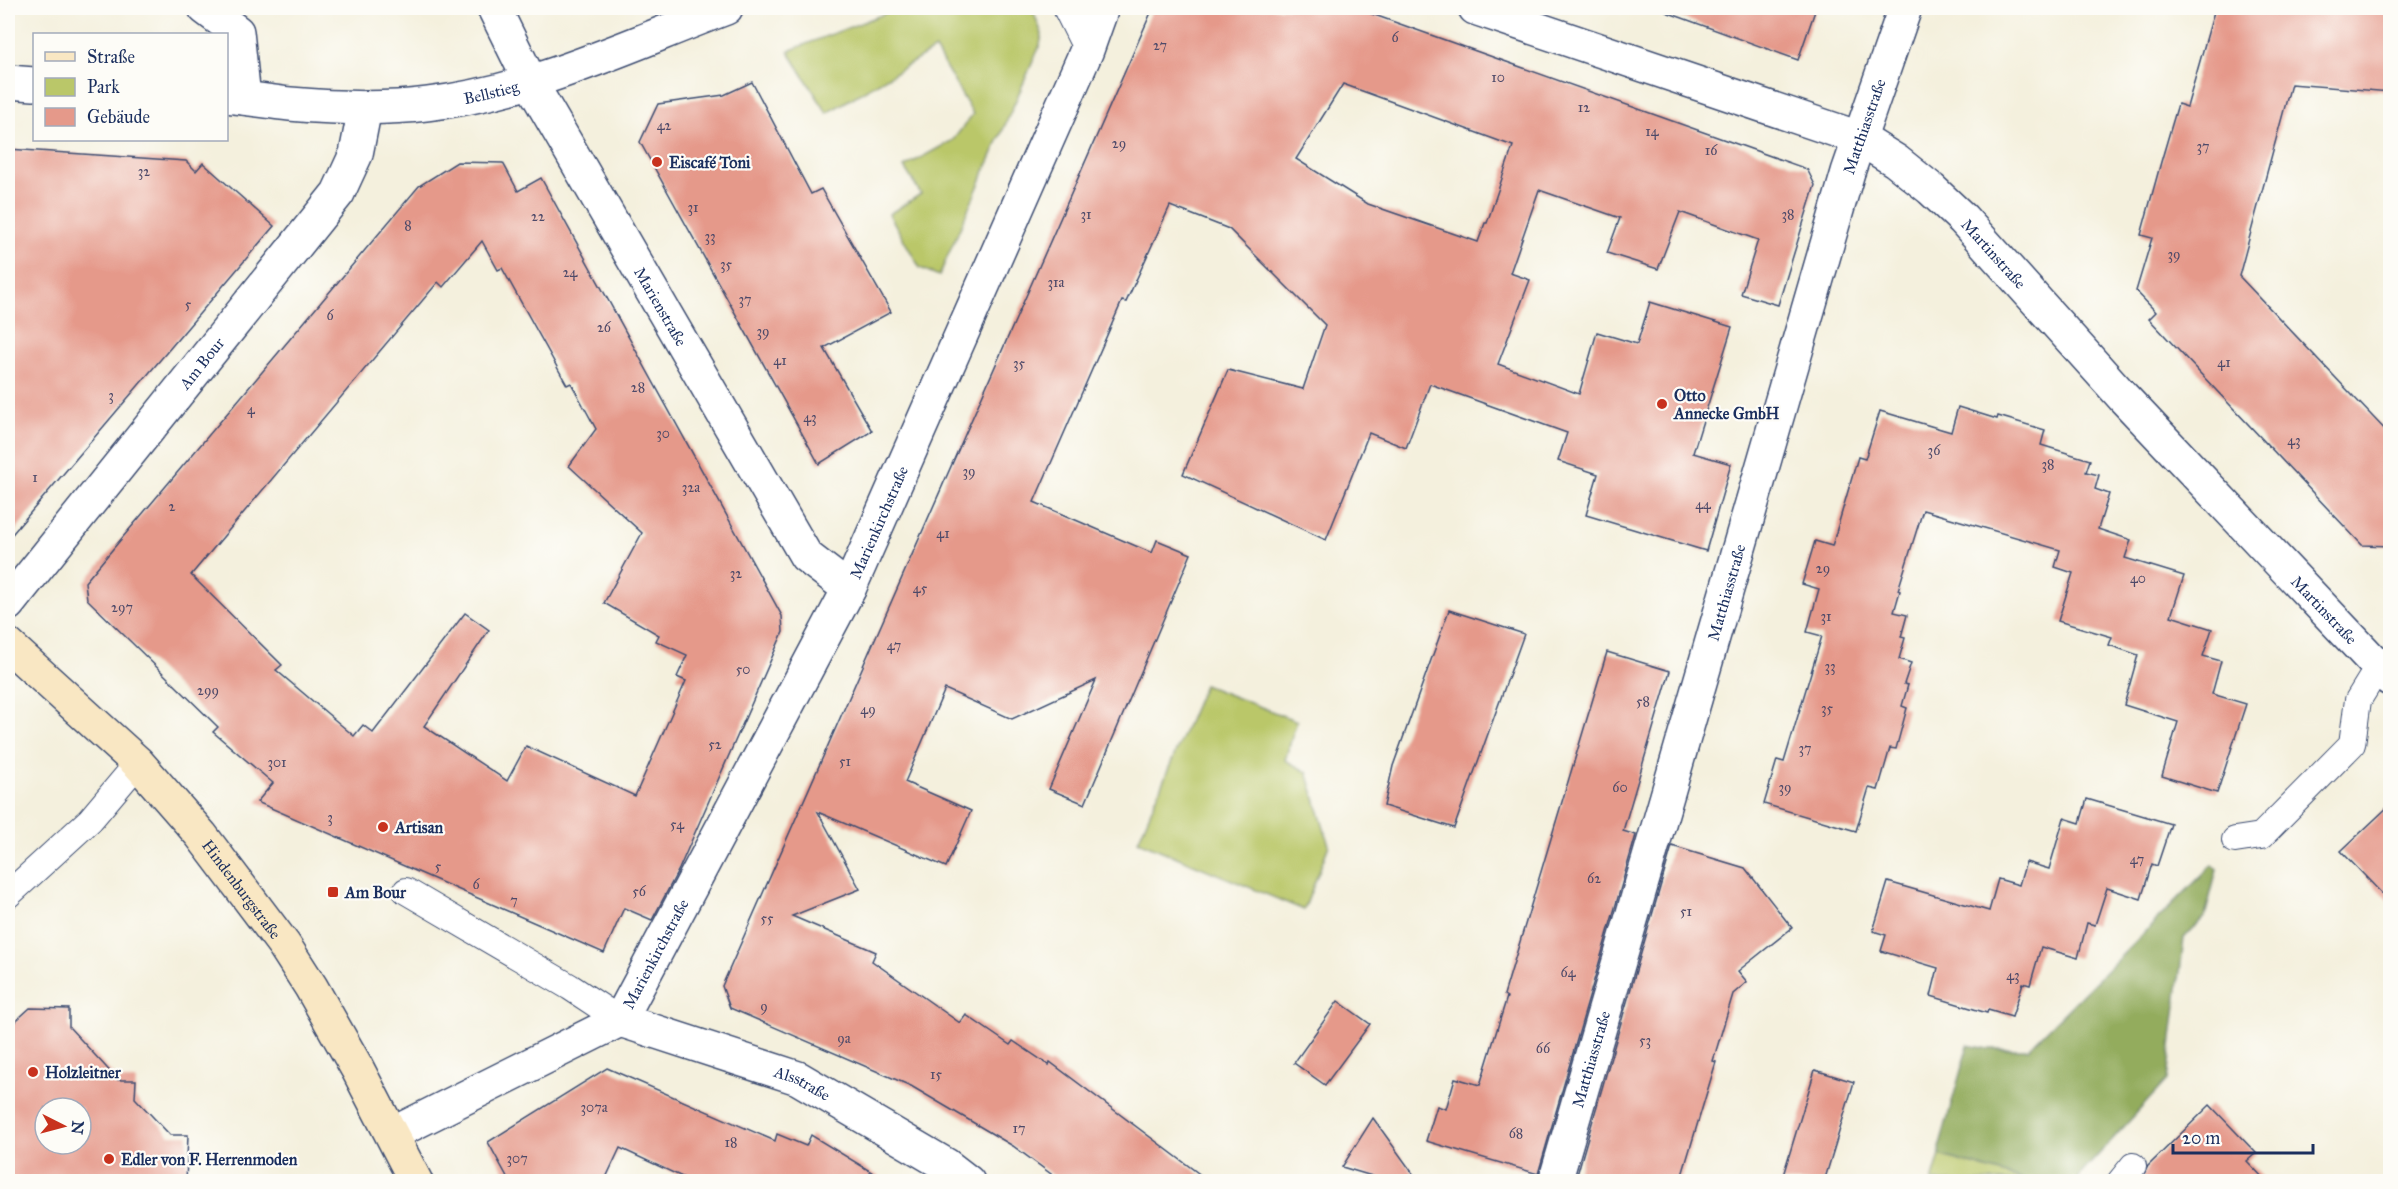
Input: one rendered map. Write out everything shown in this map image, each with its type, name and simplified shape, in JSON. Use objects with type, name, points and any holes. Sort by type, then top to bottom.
[{"type":"main road","name":"Hindenburgstraße","points":[[8,645],[138,763],[201,835],[284,945],[322,1007],[416,1182]]},
{"type":"street","name":"Bellstieg","points":[[205,8],[237,32],[235,97],[290,104],[365,108],[426,104],[482,95],[531,83],[726,8]]},
{"type":"street","name":"Marienstraße","points":[[494,8],[531,83],[806,556],[849,589]]},
{"type":"street","name":"Marienkirchstraße","points":[[620,1020],[849,589],[1087,50],[1102,8]]},
{"type":"street","name":"Martinstraße","points":[[1475,8],[1859,138],[1896,161],[1964,219],[2123,398],[2385,672]]},
{"type":"street","name":"Matthiasstraße","points":[[1555,1182],[1859,138],[1905,8]]},
{"type":"street","points":[[8,82],[33,84]]},
{"type":"street","name":"Am Bour","points":[[8,604],[338,193],[357,154],[365,108]]},
{"type":"street","points":[[392,1134],[620,1020]]},
{"type":"street","name":"Alsstraße","points":[[620,1020],[798,1078],[946,1165],[968,1182]]},
{"type":"lane","points":[[1066,8],[1087,50]]},
{"type":"lane","points":[[2235,840],[2261,836],[2352,744],[2358,700],[2385,672]]},
{"type":"lane","points":[[8,895],[90,819],[138,763]]},
{"type":"lane","name":"Alsstraße","points":[[406,891],[570,987],[620,1020]]},
{"type":"green space","points":[[899,8],[1032,8],[1042,34],[1040,45],[939,276],[920,268],[889,214],[921,194],[904,167],[953,140],[973,114],[935,49],[827,113],[788,51]]},
{"type":"green space","points":[[1204,685],[1297,721],[1285,760],[1307,772],[1329,845],[1304,910],[1138,841]]},
{"type":"green space","points":[[2212,865],[2217,870],[2205,916],[2184,938],[2167,1080],[2079,1176],[2077,1181],[2027,1181],[1940,1155],[1939,1148],[1968,1045],[1988,1049],[2028,1049]]},
{"type":"green space","points":[[1940,1155],[2027,1181],[1932,1182]]},
{"type":"building","points":[[1153,8],[1355,8],[1807,169],[1815,185],[1778,305],[1741,294],[1758,240],[1680,212],[1658,269],[1607,253],[1620,218],[1539,190],[1510,273],[1530,280],[1498,364],[1579,394],[1597,332],[1637,344],[1650,302],[1732,327],[1693,453],[1731,464],[1706,551],[1586,515],[1598,474],[1558,461],[1567,433],[1430,384],[1406,448],[1369,433],[1326,540],[1183,474],[1228,370],[1303,389],[1325,325],[1229,229],[1170,206],[1126,302],[1122,301],[1034,502],[1152,553],[1157,540],[1191,554],[1085,804],[1049,789],[1096,680],[1012,719],[945,689],[905,782],[971,811],[946,867],[818,812],[860,889],[792,916],[876,952],[872,961],[960,1023],[966,1015],[1010,1045],[1013,1041],[1049,1065],[1050,1062],[1210,1182],[1062,1182],[1013,1146],[911,1086],[730,1008],[722,986]],"holes":[[[1343,84],[1513,146],[1487,223],[1485,223],[1478,242],[1368,204],[1296,159]]]},
{"type":"building","points":[[1667,8],[1816,8],[1798,60],[1666,12]]},
{"type":"building","points":[[2215,8],[2391,8],[2391,92],[2291,84],[2239,276],[2391,436],[2391,546],[2362,545],[2149,319],[2156,312],[2136,291],[2152,238],[2141,235],[2161,162],[2178,104],[2187,107]]},
{"type":"building","points":[[752,82],[811,194],[821,189],[891,312],[824,348],[872,431],[819,464],[640,142],[658,104],[724,95]]},
{"type":"building","points":[[8,149],[186,161],[196,171],[203,163],[274,226],[8,539]]},
{"type":"building","points":[[457,162],[503,163],[518,191],[541,178],[782,616],[783,632],[679,869],[652,920],[624,908],[604,953],[257,802],[273,783],[213,732],[218,727],[87,599],[85,582],[419,186]],"holes":[[[482,241],[498,270],[502,268],[567,385],[571,383],[596,429],[569,466],[642,533],[604,603],[659,635],[656,641],[687,655],[677,677],[686,681],[635,796],[526,746],[507,781],[424,726],[489,630],[465,613],[373,733],[363,725],[354,736],[276,670],[282,665],[191,575],[438,282],[443,287]]]},
{"type":"building","points":[[1958,407],[2045,430],[2041,445],[2090,460],[2086,472],[2099,475],[2095,489],[2109,494],[2098,529],[2131,540],[2125,558],[2184,576],[2171,616],[2212,629],[2203,656],[2221,661],[2212,694],[2246,704],[2217,793],[2162,776],[2178,722],[2124,705],[2138,655],[2109,645],[2112,637],[2058,621],[2073,573],[2055,567],[2060,550],[1923,510],[1898,590],[1900,591],[1894,612],[1907,615],[1901,637],[1905,638],[1899,659],[1911,663],[1904,684],[1908,685],[1902,706],[1907,708],[1896,749],[1890,748],[1878,790],[1869,788],[1856,831],[1764,804],[1777,760],[1784,762],[1822,636],[1807,632],[1819,589],[1802,584],[1815,541],[1832,546],[1858,457],[1865,459],[1880,411],[1951,432]]},
{"type":"building","points":[[1449,610],[1524,634],[1454,828],[1384,806],[1393,766]]},
{"type":"building","points":[[1607,652],[1670,671],[1623,831],[1636,835],[1538,1174],[1426,1141],[1437,1106],[1446,1109],[1455,1078],[1480,1085],[1507,997],[1504,995]]},
{"type":"building","points":[[2087,799],[2171,824],[2157,866],[2152,864],[2141,899],[2107,888],[2095,925],[2087,923],[2078,958],[2041,947],[2030,985],[2023,983],[2012,1017],[1988,1010],[1987,1013],[1931,996],[1938,968],[1881,951],[1886,935],[1873,931],[1888,882],[1989,911],[1998,879],[2019,885],[2026,862],[2049,869],[2064,818],[2080,823]]},
{"type":"building","points":[[2391,804],[2391,903],[2341,851]]},
{"type":"building","points":[[1672,846],[1745,868],[1792,928],[1738,971],[1747,982],[1733,994],[1713,1061],[1716,1062],[1680,1182],[1575,1182]]},
{"type":"building","points":[[1338,1001],[1370,1024],[1325,1085],[1294,1063]]},
{"type":"building","points":[[30,1008],[69,1009],[69,1027],[118,1080],[136,1080],[135,1098],[170,1135],[188,1135],[186,1182],[8,1182],[8,1028]]},
{"type":"building","points":[[607,1068],[775,1141],[777,1134],[806,1146],[811,1135],[888,1182],[693,1182],[620,1148],[604,1182],[510,1182],[488,1142]]},
{"type":"building","points":[[1815,1070],[1854,1082],[1824,1182],[1781,1182]]},
{"type":"building","points":[[2210,1105],[2256,1153],[2247,1161],[2267,1182],[2140,1182],[2148,1166]]},
{"type":"building","points":[[1373,1118],[1419,1182],[1392,1182],[1342,1167]]},
{"type":"place","name":"Eiscafé Toni","points":[[657,162]]},
{"type":"place","name":"Otto Annecke GmbH","points":[[1662,404]]},
{"type":"place","name":"Artisan","points":[[383,827]]},
{"type":"place","name":"Am Bour","points":[[333,892]]},
{"type":"place","name":"Holzleitner","points":[[33,1072]]},
{"type":"place","name":"Edler von F. Herrenmoden","points":[[109,1159]]}]
